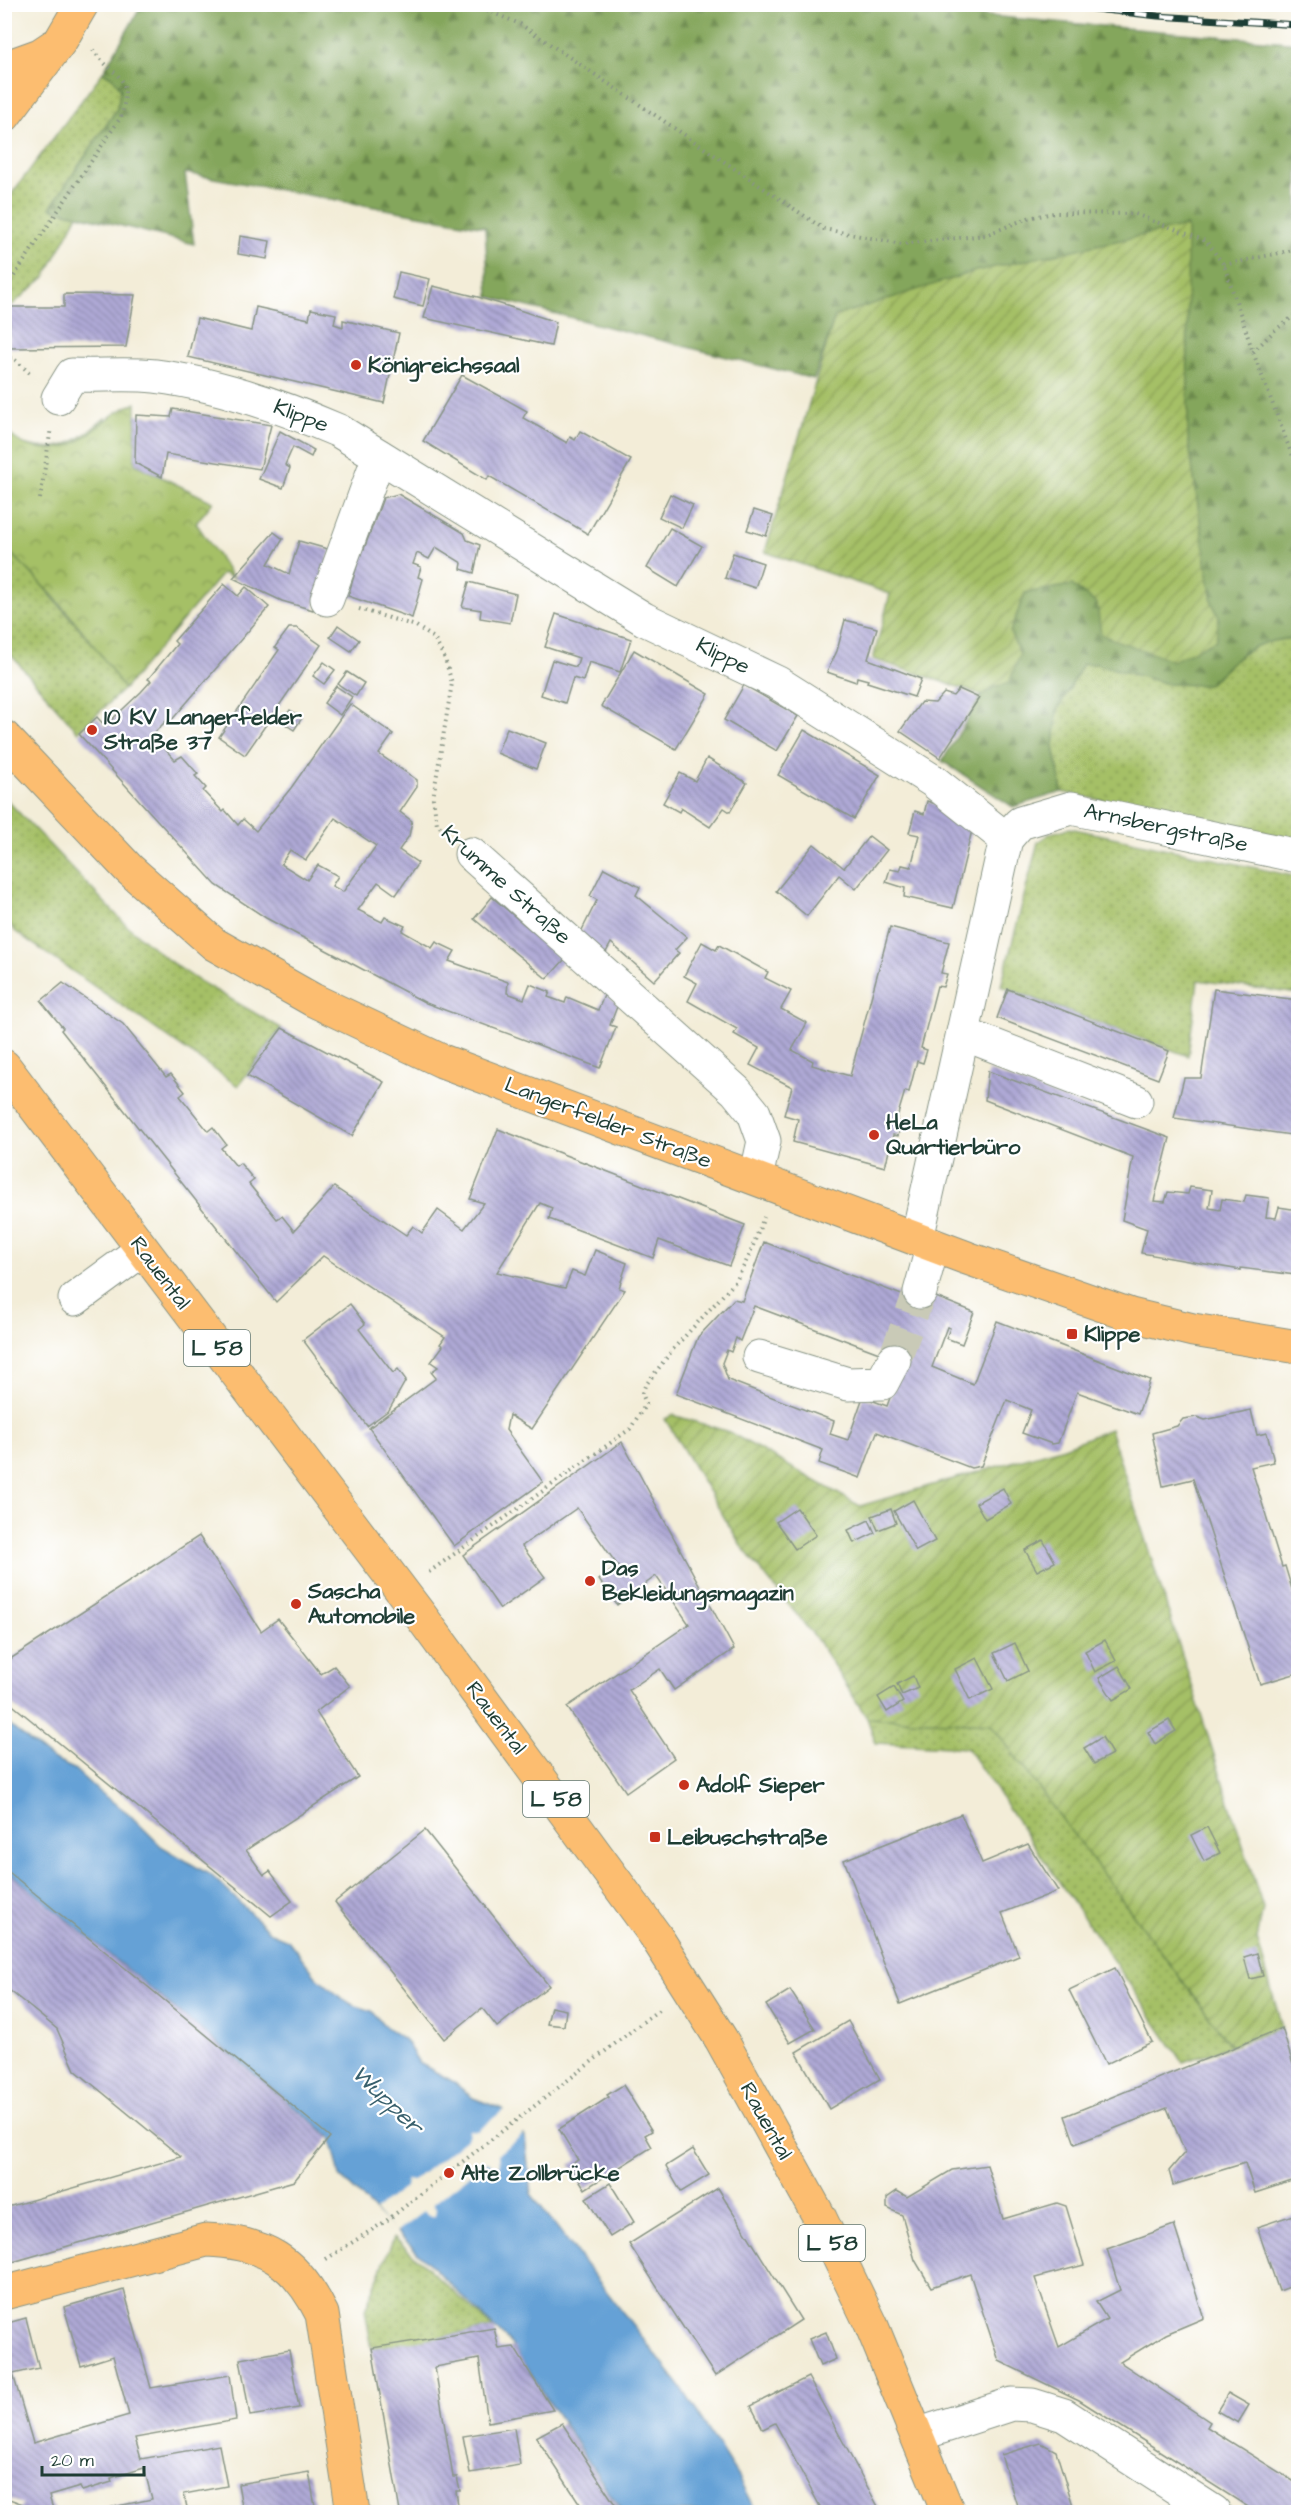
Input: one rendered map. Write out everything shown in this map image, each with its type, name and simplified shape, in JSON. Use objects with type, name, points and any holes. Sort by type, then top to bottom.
[{"type":"main road","points":[[4,68],[40,55],[72,22]]},
{"type":"main road","points":[[4,116],[72,22]]},
{"type":"main road","name":"Langerfelder Straße","points":[[4,737],[129,869],[214,944],[313,1000],[442,1061],[925,1242],[1131,1315],[1297,1353]]},
{"type":"main road","name":"Rauental","points":[[8,1077],[402,1592],[618,1882],[689,1988],[721,2039],[820,2218],[871,2324],[948,2512]]},
{"type":"main road","points":[[4,2294],[206,2240],[238,2242],[273,2254],[296,2272],[313,2295],[327,2331],[353,2512]]},
{"type":"street","name":"Klippe","points":[[58,398],[72,375],[154,376],[223,390],[286,408],[339,431],[644,619],[778,683],[933,781],[1006,839]]},
{"type":"street","points":[[327,599],[379,456]]},
{"type":"street","name":"Arnsbergstraße","points":[[1006,839],[1020,823],[1071,808],[1299,856]]},
{"type":"street","points":[[920,1292],[925,1242],[964,1034],[1006,839]]},
{"type":"street","name":"Krumme Straße","points":[[471,854],[736,1091],[754,1113],[764,1141],[756,1178]]},
{"type":"street","points":[[964,1034],[1136,1101]]},
{"type":"street","points":[[75,1299],[142,1250]]},
{"type":"street","points":[[759,1357],[848,1384],[882,1383],[894,1360]]},
{"type":"street","points":[[917,2435],[1012,2404],[1032,2405],[1064,2415],[1214,2512]]},
{"type":"path","points":[[451,4],[488,11],[520,24],[824,229],[902,244],[986,235],[1028,218],[1054,213],[1135,214],[1206,241],[1224,265],[1253,352],[1290,450],[1299,466]]},
{"type":"path","points":[[4,291],[121,117],[127,94],[121,77],[106,66],[72,22]]},
{"type":"path","points":[[1224,265],[1299,249]]},
{"type":"path","points":[[1253,352],[1274,331],[1299,313]]},
{"type":"path","points":[[40,499],[46,447],[58,398]]},
{"type":"path","name":"Krumme Straße","points":[[327,599],[416,626],[434,638],[445,659],[452,683],[433,798],[438,824],[471,854]]},
{"type":"path","points":[[402,1592],[630,1430],[646,1404],[642,1392],[645,1386],[674,1348],[736,1281],[759,1230]]},
{"type":"path","points":[[296,2272],[322,2262],[386,2221],[689,1988]]},
{"type":"green space","points":[[851,4],[1298,43],[1298,638],[1268,642],[1247,651],[1208,685],[1168,684],[1097,664],[1083,664],[1057,711],[1054,747],[1062,792],[1013,807],[942,761],[982,695],[994,687],[1020,654],[1010,632],[1025,593],[1072,585],[1097,604],[1219,617],[1212,603],[1188,438],[1187,226],[976,271],[835,316],[814,379],[489,297],[485,227],[185,173],[194,244],[50,208],[117,109],[121,89],[113,78],[103,72],[142,5]]},
{"type":"green space","points":[[103,72],[113,78],[121,89],[117,109],[51,208],[78,215],[45,277],[5,311],[4,204]]},
{"type":"green space","points":[[1187,226],[1188,438],[1212,603],[1219,617],[1216,640],[1173,661],[1101,635],[1097,604],[1072,585],[1025,593],[1010,632],[1020,654],[1009,683],[994,687],[982,695],[873,659],[890,594],[765,552],[835,316],[976,271]]},
{"type":"green space","points":[[136,403],[135,464],[213,502],[196,523],[233,578],[223,573],[124,689],[69,614],[5,548],[4,423],[16,439],[25,444],[35,448],[57,448],[77,442],[119,411]]},
{"type":"green space","points":[[105,418],[108,479],[26,567],[100,652],[124,689],[78,732],[5,648],[4,548],[27,445],[51,448],[70,443]]},
{"type":"green space","points":[[1298,638],[1298,841],[1062,792],[1054,747],[1057,711],[1083,664],[1097,664],[1208,685],[1247,651],[1268,642]]},
{"type":"green space","points":[[5,798],[126,925],[168,960],[199,981],[281,1028],[238,1086],[16,932],[5,919]]},
{"type":"green space","points":[[1070,828],[1298,877],[1298,994],[1198,980],[1188,1056],[1001,986],[1038,842],[1051,833]]},
{"type":"green space","points":[[673,1415],[729,1432],[860,1506],[1064,1447],[1110,1429],[1263,1908],[1257,1939],[1282,2027],[1231,2046],[991,1724],[867,1718],[818,1641],[742,1547],[665,1419]]},
{"type":"green space","points":[[867,1718],[991,1723],[1231,2046],[1183,2062],[967,1748],[876,1743]]},
{"type":"green space","points":[[394,2237],[493,2328],[372,2349],[365,2310]]},
{"type":"water","name":"Wupper","points":[[4,1721],[52,1759],[74,1769],[99,1792],[128,1813],[161,1846],[212,1876],[271,1933],[288,1940],[316,1976],[340,1997],[353,2005],[372,2011],[382,2024],[405,2040],[419,2063],[452,2081],[473,2098],[502,2109],[525,2136],[531,2194],[683,2390],[738,2477],[756,2512],[622,2512],[511,2344],[340,2176],[331,2137],[5,1869]]},
{"type":"pier","name":"Alte Zollbrücke","points":[[505,2109],[525,2133],[498,2154],[499,2166],[493,2166],[488,2161],[433,2204],[436,2209],[435,2216],[428,2216],[424,2211],[396,2233],[375,2210],[405,2187],[406,2180],[413,2181],[468,2137],[469,2130],[477,2131]]},
{"type":"building","points":[[240,236],[270,241],[267,259],[238,254]]},
{"type":"building","points":[[399,272],[430,279],[423,306],[393,299]]},
{"type":"building","points":[[433,286],[482,298],[556,322],[551,346],[424,318]]},
{"type":"building","points":[[64,294],[135,295],[126,347],[9,348],[10,307],[64,307]]},
{"type":"building","points":[[256,307],[309,319],[311,309],[336,314],[334,324],[343,327],[343,320],[399,333],[384,403],[188,357],[197,318],[251,331]]},
{"type":"building","points":[[462,375],[527,411],[523,418],[567,443],[570,437],[575,440],[580,431],[631,460],[588,534],[489,476],[487,480],[423,441]]},
{"type":"building","points":[[173,409],[271,425],[260,469],[166,454],[162,477],[135,463],[136,415],[171,417]]},
{"type":"building","points":[[280,431],[314,450],[311,457],[293,447],[285,465],[290,468],[283,488],[259,479]]},
{"type":"building","points":[[398,494],[464,533],[467,540],[480,545],[474,573],[461,569],[462,563],[436,547],[429,559],[417,553],[413,564],[421,567],[418,577],[423,579],[412,618],[348,596],[362,549],[364,549],[383,498]]},
{"type":"building","points":[[670,494],[693,505],[682,528],[659,517]]},
{"type":"building","points":[[754,510],[773,516],[766,536],[747,530]]},
{"type":"building","points":[[670,528],[702,546],[678,587],[647,568]]},
{"type":"building","points":[[274,532],[283,539],[268,564],[289,574],[299,541],[331,550],[313,610],[282,601],[233,578]]},
{"type":"building","points":[[733,553],[763,563],[755,588],[725,578]]},
{"type":"building","points":[[469,582],[516,594],[510,623],[480,618],[481,610],[462,607]]},
{"type":"building","points":[[224,584],[238,596],[246,587],[269,607],[170,722],[167,720],[152,735],[175,760],[182,756],[198,774],[195,776],[206,788],[203,791],[223,812],[225,810],[238,825],[243,819],[256,831],[291,788],[350,704],[393,734],[379,754],[417,780],[417,787],[400,812],[412,821],[409,836],[399,850],[418,863],[396,895],[378,882],[358,910],[382,922],[385,917],[405,926],[402,931],[432,948],[436,942],[455,951],[449,961],[508,982],[507,993],[524,999],[530,984],[550,992],[548,997],[565,1003],[567,997],[598,1010],[605,993],[618,1004],[610,1025],[616,1027],[600,1068],[426,1003],[266,918],[216,885],[79,734],[97,717],[105,726],[141,692],[151,681],[148,679],[177,644],[174,641]],"holes":[[[335,818],[376,846],[343,892],[332,886],[338,876],[318,865],[307,880],[281,864],[290,850],[306,860]]]},
{"type":"building","points":[[556,614],[631,639],[620,672],[589,662],[583,681],[573,678],[565,703],[541,695],[552,660],[576,667],[579,658],[545,647]]},
{"type":"building","points":[[845,620],[877,628],[868,659],[921,679],[914,697],[867,682],[868,680],[857,677],[856,682],[827,672],[837,651]]},
{"type":"building","points":[[338,625],[359,640],[351,651],[330,637]]},
{"type":"building","points":[[289,628],[297,628],[321,645],[245,755],[219,737],[279,650],[275,647]]},
{"type":"building","points":[[634,650],[709,694],[676,749],[601,706]]},
{"type":"building","points":[[324,662],[335,670],[324,684],[313,676]]},
{"type":"building","points":[[347,672],[364,683],[356,696],[338,684]]},
{"type":"building","points":[[744,685],[798,716],[777,751],[724,720]]},
{"type":"building","points":[[336,686],[352,697],[340,715],[324,703]]},
{"type":"building","points":[[959,689],[979,698],[940,758],[900,731],[921,702],[935,703],[944,693],[953,696]]},
{"type":"building","points":[[290,710],[302,718],[294,730],[282,722]]},
{"type":"building","points":[[507,728],[546,743],[536,769],[497,753]]},
{"type":"building","points":[[804,730],[880,775],[854,819],[778,775]]},
{"type":"building","points":[[707,758],[747,783],[730,812],[724,808],[710,827],[681,808],[679,812],[663,803],[680,773],[695,781]]},
{"type":"building","points":[[927,801],[975,818],[953,908],[904,897],[905,888],[886,882],[890,869],[900,871],[902,865],[911,867],[919,835],[909,833],[915,811],[924,814]]},
{"type":"building","points":[[869,836],[887,850],[856,889],[839,875],[807,916],[776,891],[814,844],[844,868]]},
{"type":"building","points":[[604,868],[640,887],[636,895],[687,937],[675,950],[679,953],[654,981],[611,943],[603,958],[579,936],[597,900],[590,896]]},
{"type":"building","points":[[492,897],[565,959],[547,979],[474,919]]},
{"type":"building","points":[[890,927],[949,942],[941,973],[947,974],[943,987],[937,986],[921,1048],[927,1050],[923,1063],[917,1061],[909,1092],[905,1091],[896,1121],[902,1123],[898,1136],[893,1135],[885,1167],[793,1142],[798,1119],[784,1115],[792,1087],[750,1065],[759,1048],[734,1034],[737,1029],[688,1001],[697,983],[684,976],[702,942],[716,950],[719,945],[768,972],[765,978],[791,991],[781,1009],[807,1023],[792,1050],[813,1061],[812,1065],[850,1076]]},
{"type":"building","points":[[63,983],[123,1024],[166,1077],[171,1074],[185,1092],[180,1096],[208,1131],[213,1127],[226,1144],[221,1148],[236,1166],[240,1163],[254,1180],[249,1184],[277,1219],[282,1216],[294,1231],[334,1187],[406,1235],[413,1226],[422,1233],[438,1210],[464,1229],[484,1203],[470,1199],[498,1129],[745,1225],[729,1266],[659,1240],[653,1258],[549,1219],[552,1208],[540,1203],[497,1272],[565,1288],[572,1271],[585,1276],[595,1250],[627,1263],[619,1288],[625,1290],[532,1429],[509,1415],[506,1430],[543,1482],[454,1546],[369,1428],[436,1378],[431,1372],[438,1367],[431,1362],[443,1346],[440,1344],[445,1337],[323,1256],[276,1302],[61,1030],[63,1028],[41,1001]]},
{"type":"building","points":[[1008,989],[1169,1051],[1158,1079],[997,1018]]},
{"type":"building","points":[[1214,989],[1298,1000],[1298,1136],[1174,1118],[1184,1078],[1201,1078]]},
{"type":"building","points":[[282,1028],[384,1082],[352,1136],[247,1076]]},
{"type":"building","points":[[988,1071],[1170,1138],[1154,1201],[1165,1202],[1168,1192],[1188,1194],[1190,1187],[1212,1190],[1209,1208],[1220,1210],[1222,1199],[1244,1202],[1246,1195],[1269,1198],[1266,1217],[1276,1218],[1279,1207],[1298,1210],[1298,1292],[1293,1292],[1295,1275],[1241,1268],[1241,1270],[1141,1253],[1147,1229],[1122,1220],[1133,1157],[985,1100]]},
{"type":"building","points":[[764,1242],[925,1304],[928,1294],[974,1312],[962,1344],[946,1338],[950,1328],[947,1327],[932,1367],[973,1384],[997,1321],[1150,1380],[1138,1414],[1077,1392],[1058,1443],[1052,1444],[1022,1433],[1031,1410],[1007,1400],[981,1466],[971,1468],[877,1432],[860,1478],[819,1463],[823,1450],[676,1394],[698,1337],[734,1299],[742,1301]],"holes":[[[754,1306],[903,1362],[887,1406],[863,1397],[848,1440],[830,1434],[834,1421],[728,1380],[722,1363],[727,1350],[731,1352],[736,1338],[740,1341]]]},
{"type":"building","points":[[350,1304],[365,1324],[359,1329],[393,1373],[398,1369],[406,1380],[389,1410],[367,1426],[303,1340]]},
{"type":"building","points":[[1251,1410],[1257,1435],[1267,1433],[1274,1462],[1251,1467],[1282,1567],[1285,1566],[1298,1609],[1298,1673],[1260,1684],[1193,1479],[1163,1486],[1152,1433],[1177,1426],[1183,1419],[1197,1417],[1205,1420]]},
{"type":"building","points":[[622,1442],[734,1649],[674,1690],[660,1669],[629,1690],[674,1758],[626,1792],[567,1707],[689,1624],[656,1576],[617,1605],[599,1580],[618,1566],[577,1508],[522,1546],[545,1577],[500,1609],[463,1555]]},
{"type":"building","points":[[1003,1488],[1011,1504],[985,1519],[976,1503]]},
{"type":"building","points":[[913,1500],[935,1541],[916,1551],[894,1511]]},
{"type":"building","points":[[797,1508],[816,1535],[795,1549],[776,1522]]},
{"type":"building","points":[[891,1509],[896,1523],[878,1530],[872,1516]]},
{"type":"building","points":[[869,1520],[875,1533],[854,1543],[848,1530]]},
{"type":"building","points":[[199,1536],[261,1631],[278,1619],[321,1674],[334,1666],[350,1686],[316,1712],[358,1777],[246,1850],[264,1875],[270,1871],[292,1901],[271,1916],[4,1698],[4,1663]]},
{"type":"building","points":[[1043,1540],[1055,1562],[1037,1571],[1025,1550]]},
{"type":"building","points":[[1105,1640],[1116,1661],[1095,1672],[1085,1651]]},
{"type":"building","points":[[1015,1643],[1028,1671],[1008,1681],[994,1653]]},
{"type":"building","points":[[977,1658],[993,1689],[970,1700],[955,1669]]},
{"type":"building","points":[[1119,1666],[1132,1689],[1113,1700],[1099,1678]]},
{"type":"building","points":[[913,1676],[918,1688],[902,1695],[897,1684]]},
{"type":"building","points":[[894,1687],[903,1702],[887,1712],[878,1697]]},
{"type":"building","points":[[1169,1720],[1176,1731],[1155,1744],[1148,1732]]},
{"type":"building","points":[[1102,1737],[1112,1754],[1094,1764],[1084,1748]]},
{"type":"building","points":[[961,1814],[982,1863],[1028,1844],[1058,1891],[1002,1913],[1019,1956],[900,2004],[844,1860]]},
{"type":"building","points":[[1207,1827],[1220,1853],[1204,1861],[1191,1835]]},
{"type":"building","points":[[425,1830],[549,1986],[497,2027],[482,2008],[444,2039],[335,1902]]},
{"type":"building","points":[[4,1868],[330,2137],[294,2181],[9,2263],[4,2254],[4,2208],[181,2157],[75,2070],[57,2029],[4,1986]]},
{"type":"building","points":[[1257,1953],[1263,1976],[1250,1979],[1244,1957]]},
{"type":"building","points":[[1115,1968],[1152,2042],[1106,2064],[1069,1990]]},
{"type":"building","points":[[790,1990],[815,2029],[790,2043],[766,2005]]},
{"type":"building","points":[[551,2007],[566,2010],[564,2026],[547,2024]]},
{"type":"building","points":[[848,2021],[880,2079],[829,2109],[796,2052]]},
{"type":"building","points":[[1282,2028],[1298,2081],[1298,2159],[1294,2161],[1298,2179],[1255,2193],[1245,2163],[1173,2185],[1169,2171],[1185,2152],[1167,2108],[1075,2144],[1065,2116]]},
{"type":"building","points":[[623,2085],[652,2131],[645,2135],[652,2147],[585,2189],[570,2165],[578,2160],[559,2129],[609,2097],[607,2095]]},
{"type":"building","points":[[693,2149],[709,2175],[681,2192],[666,2166]]},
{"type":"building","points":[[987,2165],[1003,2219],[1057,2203],[1066,2206],[1084,2265],[1035,2278],[1059,2347],[1107,2319],[1096,2302],[1120,2290],[1107,2249],[1174,2225],[1204,2318],[1166,2334],[1120,2362],[1210,2422],[1207,2427],[1298,2484],[1298,2503],[1292,2512],[1256,2512],[1079,2400],[999,2361],[970,2274],[931,2287],[915,2260],[902,2215],[887,2208],[887,2198],[897,2191],[907,2197],[952,2170]]},
{"type":"building","points":[[610,2183],[634,2222],[610,2237],[586,2198]]},
{"type":"building","points":[[718,2188],[801,2320],[715,2376],[629,2244]]},
{"type":"building","points":[[1296,2214],[1298,2284],[1279,2291],[1257,2227]]},
{"type":"building","points":[[124,2290],[151,2388],[230,2375],[236,2420],[135,2438],[141,2459],[219,2445],[227,2486],[184,2494],[188,2512],[89,2512],[152,2499],[144,2468],[111,2478],[112,2482],[82,2491],[80,2487],[49,2496],[54,2512],[16,2512],[23,2504],[4,2497],[4,2324],[26,2318],[39,2368],[13,2374],[33,2443],[129,2415],[113,2356],[81,2366],[64,2307]]},
{"type":"building","points":[[494,2328],[499,2349],[514,2347],[553,2410],[488,2422],[479,2359],[435,2367],[453,2477],[457,2477],[460,2491],[456,2491],[459,2512],[400,2512],[372,2348]]},
{"type":"building","points":[[826,2332],[836,2359],[820,2366],[809,2339]]},
{"type":"building","points":[[289,2350],[299,2408],[250,2416],[240,2359]]},
{"type":"building","points":[[808,2377],[881,2512],[823,2512],[775,2423],[763,2429],[751,2406]]},
{"type":"building","points":[[1228,2393],[1249,2405],[1238,2423],[1217,2411]]},
{"type":"building","points":[[562,2423],[621,2512],[560,2512],[582,2507],[536,2437]]},
{"type":"building","points":[[514,2428],[520,2465],[470,2473],[463,2436]]},
{"type":"building","points":[[1041,2443],[1056,2451],[1075,2512],[1019,2512],[1001,2455]]},
{"type":"building","points":[[309,2472],[316,2512],[243,2512],[238,2484]]},
{"type":"tunnel","points":[[894,1360],[920,1292]]},
{"type":"railway","points":[[1051,4],[1158,16],[1298,25]]},
{"type":"place","name":"Königreichssaal","points":[[356,365]]},
{"type":"place","name":"10 KV Langerfelder Straße 37","points":[[92,730]]},
{"type":"place","name":"HeLa Quartierbüro","points":[[874,1135]]},
{"type":"place","name":"Klippe","points":[[1072,1334]]},
{"type":"place","name":"Das Bekleidungsmagazin","points":[[590,1581]]},
{"type":"place","name":"Sascha Automobile","points":[[296,1604]]},
{"type":"place","name":"Adolf Sieper","points":[[684,1785]]},
{"type":"place","name":"Leibuschstraße","points":[[655,1837]]},
{"type":"place","name":"Alte Zollbrücke","points":[[449,2173]]}]
